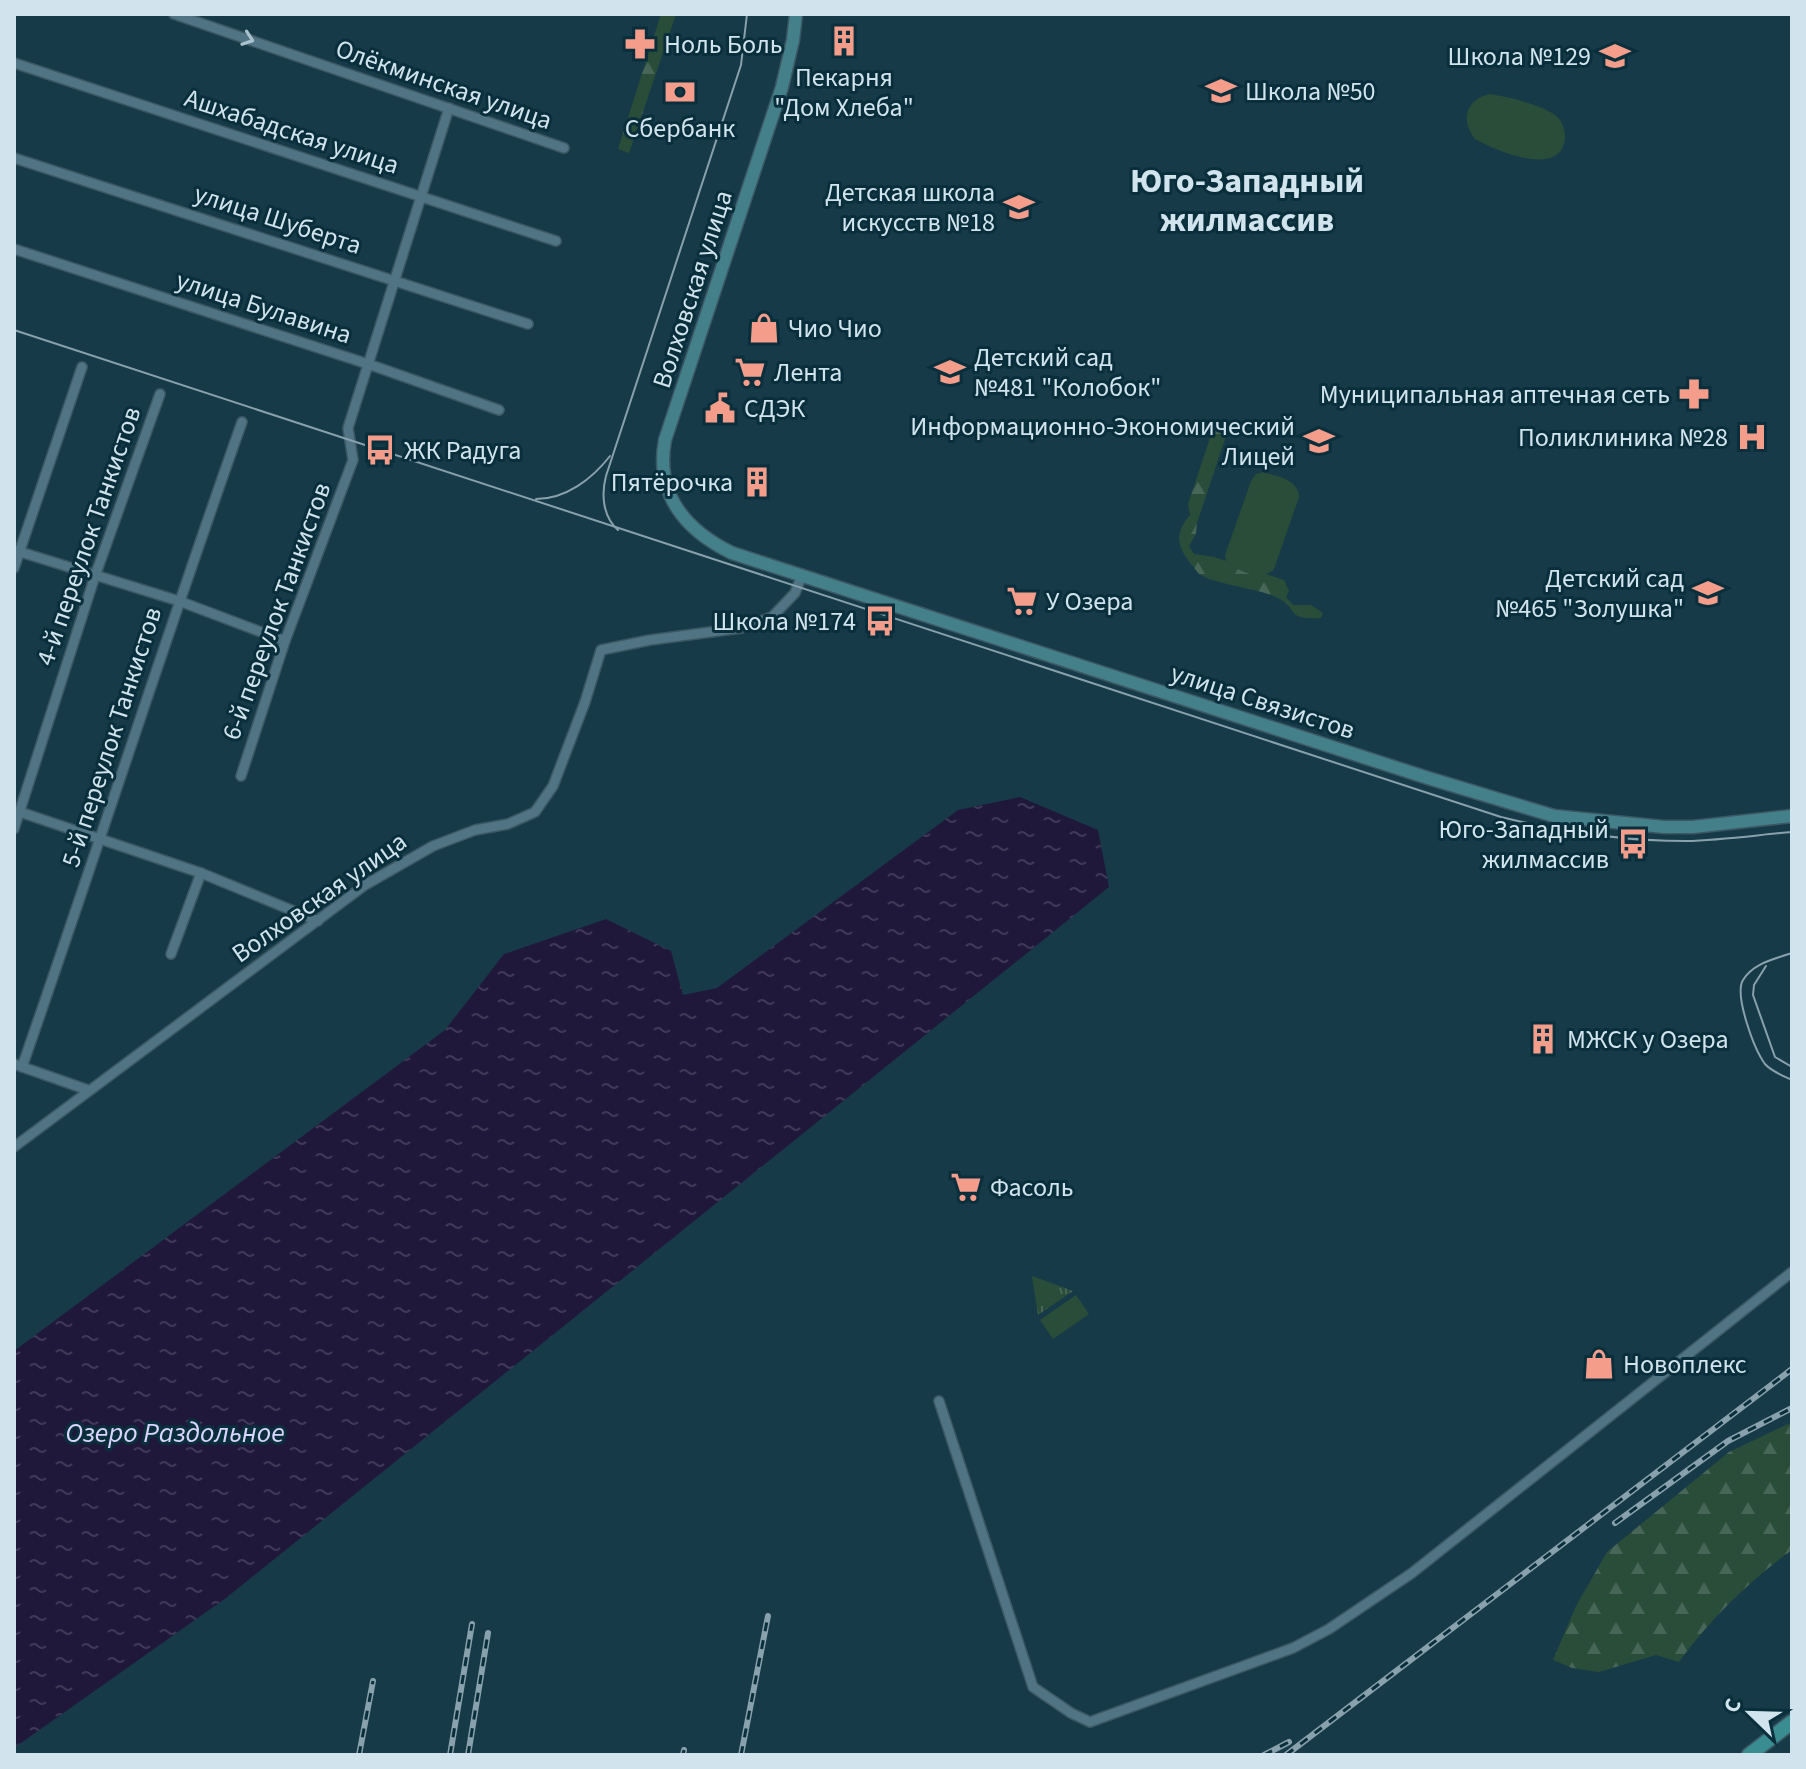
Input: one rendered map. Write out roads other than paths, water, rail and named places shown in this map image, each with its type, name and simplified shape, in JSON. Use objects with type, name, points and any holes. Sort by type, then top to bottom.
[{"type":"main road","name":"Волховская улица","points":[[732,553],[706,540],[683,516],[667,491],[662,458],[670,425],[782,87],[796,14]]},
{"type":"main road","name":"улица Связистов","points":[[732,553],[1554,816],[1664,827],[1693,827],[1792,816]]},
{"type":"main road","points":[[1749,1755],[1792,1722]]},
{"type":"street","name":"Олёкминская улица","points":[[174,14],[564,148]]},
{"type":"street","name":"Ашхабадская улица","points":[[14,63],[556,241]]},
{"type":"street","points":[[368,364],[449,108]]},
{"type":"street","name":"улица Шуберта","points":[[14,158],[528,324]]},
{"type":"street","name":"улица Булавина","points":[[14,249],[499,410]]},
{"type":"street","name":"6-й переулок Танкистов","points":[[241,776],[285,641],[353,460],[348,428],[368,364]]},
{"type":"street","points":[[14,568],[17,551],[82,367]]},
{"type":"street","name":"4-й переулок Танкистов","points":[[14,829],[17,811],[95,576],[160,394]]},
{"type":"street","name":"5-й переулок Танкистов","points":[[18,1066],[102,839],[179,601],[242,422]]},
{"type":"street","points":[[17,551],[179,601],[285,641]]},
{"type":"street","name":"Волховская улица","points":[[14,1147],[365,885],[433,846],[475,830],[508,824],[535,812],[553,786],[601,650],[741,628],[772,617],[795,593],[802,575]]},
{"type":"street","points":[[17,811],[201,873],[318,921]]},
{"type":"street","points":[[171,954],[201,873]]},
{"type":"street","points":[[18,1066],[88,1090]]},
{"type":"street","points":[[939,1401],[1033,1687],[1090,1722],[1293,1648],[1329,1629],[1412,1573],[1792,1272]]},
{"type":"water","name":"Озеро Раздольное","points":[[1020,797],[1098,830],[1109,887],[226,1598],[14,1748],[14,1351],[445,1030],[504,954],[606,919],[671,951],[683,995],[717,988],[958,810]]},
{"type":"tram line","points":[[618,530],[609,519],[604,505],[606,476],[741,65],[747,14]]},
{"type":"tram line","points":[[14,330],[1501,817],[1593,835],[1663,841],[1713,840],[1792,832]]},
{"type":"tram line","points":[[536,499],[558,496],[578,486],[610,456]]},
{"type":"tram line","points":[[1792,953],[1752,969],[1741,987],[1746,1022],[1761,1057],[1770,1069],[1792,1080]]},
{"type":"tram line","points":[[1766,966],[1754,985],[1753,995],[1775,1057],[1792,1067]]},
{"type":"railway","points":[[1286,1755],[1792,1369]]},
{"type":"railway","points":[[1615,1523],[1728,1441],[1792,1408]]},
{"type":"railway","points":[[741,1755],[768,1616]]},
{"type":"railway","points":[[450,1755],[472,1624]]},
{"type":"railway","points":[[468,1755],[488,1633]]},
{"type":"railway","points":[[359,1755],[373,1681]]},
{"type":"railway","points":[[1264,1755],[1289,1742]]},
{"type":"railway","points":[[683,1755],[684,1750]]},
{"type":"place","name":"Пекарня \"Дом Хлеба\"","points":[[844,41]]},
{"type":"place","name":"Ноль Боль","points":[[640,44]]},
{"type":"place","name":"Школа №129","points":[[1615,56]]},
{"type":"place","name":"Школа №50","points":[[1221,91]]},
{"type":"place","name":"Сбербанк","points":[[680,92]]},
{"type":"place","name":"Детская школа искусств №18","points":[[1019,207]]},
{"type":"place","name":"Чио Чио","points":[[764,328]]},
{"type":"place","name":"Лента","points":[[750,372]]},
{"type":"place","name":"Детский сад №481 \"Колобок\"","points":[[950,372]]},
{"type":"place","name":"Муниципальная аптечная сеть","points":[[1694,394]]},
{"type":"place","name":"СДЭК","points":[[720,408]]},
{"type":"place","name":"Поликлиника №28","points":[[1752,437]]},
{"type":"place","name":"Информационно-Экономический Лицей","points":[[1319,441]]},
{"type":"place","name":"ЖК Радуга","points":[[380,450]]},
{"type":"place","name":"Пятёрочка","points":[[757,482]]},
{"type":"place","name":"Детский сад №465 \"Золушка\"","points":[[1708,593]]},
{"type":"place","name":"У Озера","points":[[1022,601]]},
{"type":"place","name":"Школа №174","points":[[880,621]]},
{"type":"place","name":"Юго-Западный жилмассив","points":[[1633,844]]},
{"type":"place","name":"МЖСК у Озера","points":[[1543,1039]]},
{"type":"place","name":"Фасоль","points":[[966,1187]]},
{"type":"place","name":"Новоплекс","points":[[1599,1364]]},
{"type":"district","name":"Юго-Западный жилмассив","points":[[1247,200]]}]
